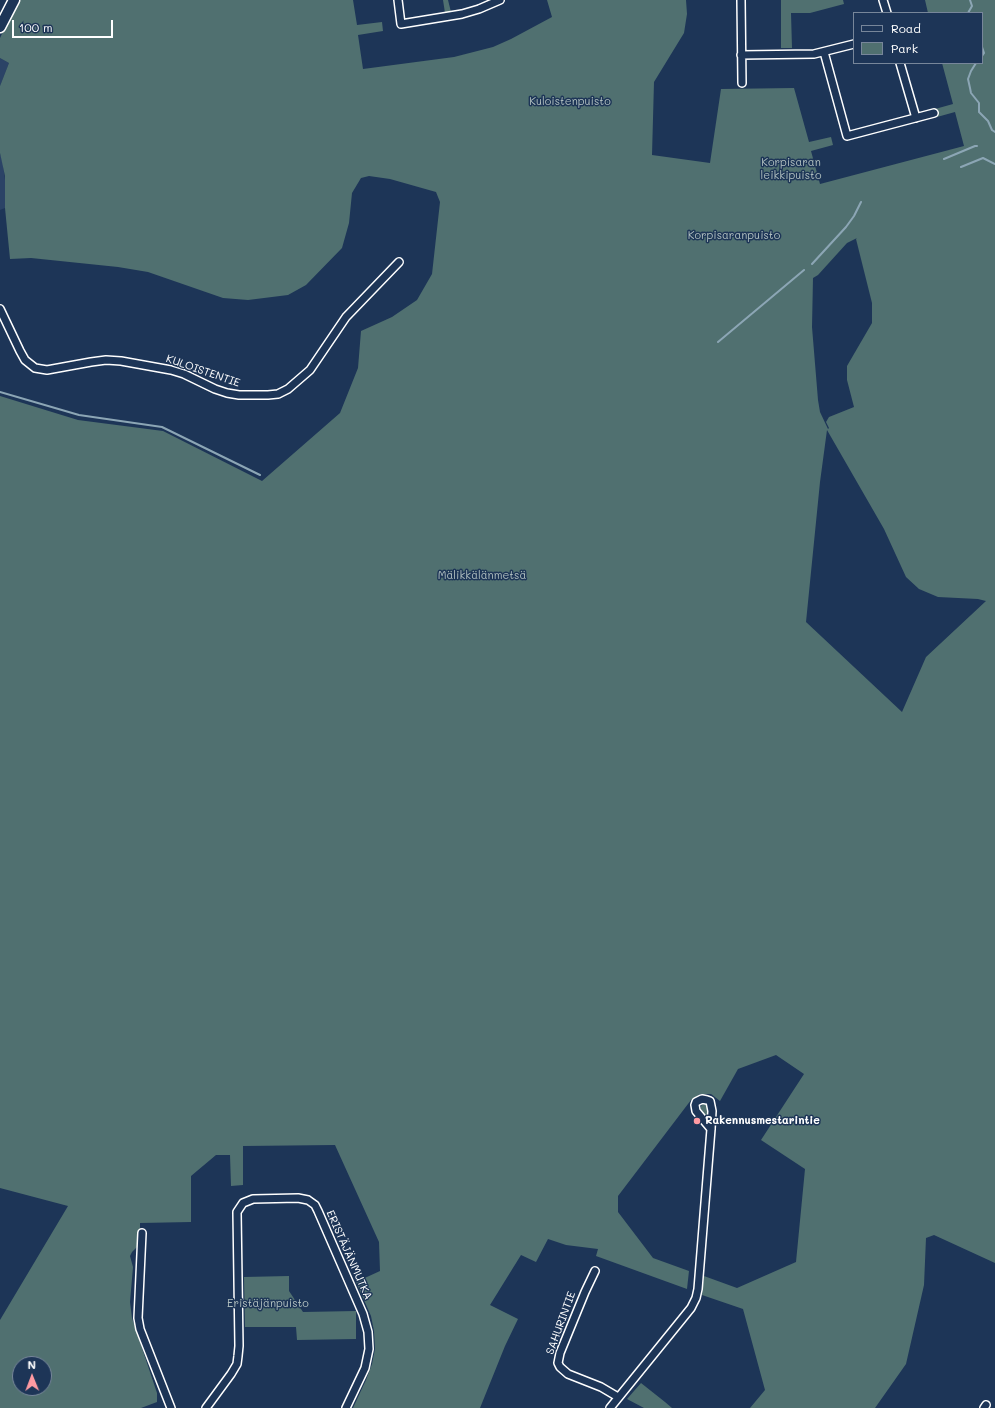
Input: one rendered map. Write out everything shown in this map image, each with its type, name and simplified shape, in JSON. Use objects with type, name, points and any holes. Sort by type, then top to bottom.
[{"type":"street","points":[[0,27],[14,0]]},
{"type":"street","points":[[398,0],[401,24],[462,14],[480,9],[500,0]]},
{"type":"street","points":[[741,0],[742,83]]},
{"type":"street","points":[[883,0],[886,12]]},
{"type":"street","points":[[741,55],[814,54],[853,44]]},
{"type":"street","points":[[824,52],[847,136],[934,113]]},
{"type":"street","points":[[900,64],[916,118]]},
{"type":"street","name":"KULOISTENTIE","points":[[0,309],[20,352],[25,360],[35,368],[47,370],[106,360],[121,361],[171,370],[184,374],[227,393],[239,395],[278,394],[288,389],[310,370],[346,317],[399,262]]},
{"type":"street","points":[[610,1408],[691,1308],[696,1298],[711,1129]]},
{"type":"street","name":"ERISTÄJÄNMUTKA","points":[[206,1408],[237,1364],[240,1346],[237,1212],[243,1203],[253,1199],[298,1198],[308,1200],[315,1205],[363,1314],[368,1332],[369,1349],[365,1368],[346,1408]]},
{"type":"street","points":[[142,1233],[138,1318],[140,1329],[171,1408]]},
{"type":"street","name":"SAHURINTIE","points":[[595,1271],[563,1346],[558,1363],[560,1367],[568,1374],[601,1387],[618,1397]]},
{"type":"shaded area","points":[[0,58],[9,63],[0,86]]},
{"type":"shaded area","points":[[0,153],[6,188],[5,208],[0,210]]},
{"type":"green space","name":"Mälikkälänmetsä","points":[[18,0],[353,0],[357,25],[382,22],[383,31],[358,35],[363,69],[454,57],[493,47],[552,17],[547,0],[686,0],[687,14],[684,33],[654,82],[652,155],[710,163],[721,89],[794,88],[809,142],[831,137],[833,145],[811,151],[820,184],[964,146],[955,112],[937,117],[935,109],[953,104],[942,64],[983,64],[983,12],[928,12],[925,0],[995,0],[995,1263],[934,1235],[926,1238],[924,1285],[906,1364],[875,1408],[750,1408],[765,1390],[743,1309],[702,1295],[704,1276],[737,1288],[796,1262],[805,1169],[761,1140],[804,1074],[776,1055],[738,1069],[720,1101],[711,1094],[700,1094],[691,1100],[618,1196],[618,1212],[653,1258],[689,1271],[687,1289],[596,1256],[598,1249],[566,1245],[548,1239],[536,1262],[521,1255],[490,1305],[518,1319],[505,1346],[480,1408],[353,1408],[372,1364],[375,1349],[371,1316],[356,1282],[380,1271],[379,1242],[335,1145],[243,1146],[243,1185],[231,1186],[230,1155],[216,1155],[191,1176],[191,1222],[140,1223],[140,1244],[130,1256],[133,1267],[130,1302],[132,1318],[157,1393],[157,1402],[141,1408],[0,1408],[0,1320],[68,1206],[0,1188],[0,396],[78,420],[163,431],[262,481],[340,413],[358,368],[361,331],[392,317],[417,300],[432,274],[440,202],[436,192],[390,179],[369,176],[361,178],[352,193],[349,223],[342,248],[306,285],[288,295],[248,300],[223,298],[148,272],[118,267],[31,258],[10,259],[5,208],[5,176],[0,153],[0,86],[9,63],[0,58],[0,38]],"holes":[[[857,238],[872,303],[872,323],[847,366],[847,380],[854,407],[829,417],[826,422],[829,428],[828,429],[820,412],[818,400],[812,327],[813,278],[818,275],[847,243]],[[827,430],[884,529],[906,577],[919,589],[938,597],[978,599],[986,601],[926,657],[902,712],[806,622],[820,482]]]},
{"type":"green space","points":[[443,0],[448,0],[451,12],[445,13]]},
{"type":"green space","points":[[781,0],[843,0],[844,4],[810,13],[791,13],[792,48],[781,48]]},
{"type":"green space","points":[[702,1104],[707,1105],[709,1108],[708,1118],[700,1109]]},
{"type":"green space","name":"Eristäjänpuisto","points":[[289,1276],[289,1291],[303,1312],[356,1311],[356,1339],[297,1340],[296,1327],[245,1327],[244,1277]]},
{"type":"green space","points":[[641,1383],[672,1408],[644,1408],[627,1399]]},
{"type":"waterway","points":[[969,12],[972,6],[970,0]]},
{"type":"waterway","points":[[983,50],[983,54]]},
{"type":"waterway","points":[[975,64],[968,79],[971,93],[979,103],[979,112],[988,121],[992,130],[995,132]]},
{"type":"waterway","points":[[944,159],[977,146]]},
{"type":"waterway","points":[[961,167],[983,158],[995,164]]},
{"type":"waterway","points":[[812,264],[846,227],[854,216],[861,202]]},
{"type":"waterway","points":[[718,342],[804,270]]},
{"type":"waterway","points":[[0,392],[79,415],[162,427],[260,475]]},
{"type":"place","name":"Rakennusmestarintie","points":[[697,1121]]},
{"type":"park label","name":"Kuloistenpuisto","points":[[570,102]]},
{"type":"park label","name":"Korpisaran leikkipuisto","points":[[791,169]]},
{"type":"park label","name":"Korpisaranpuisto","points":[[734,236]]}]
